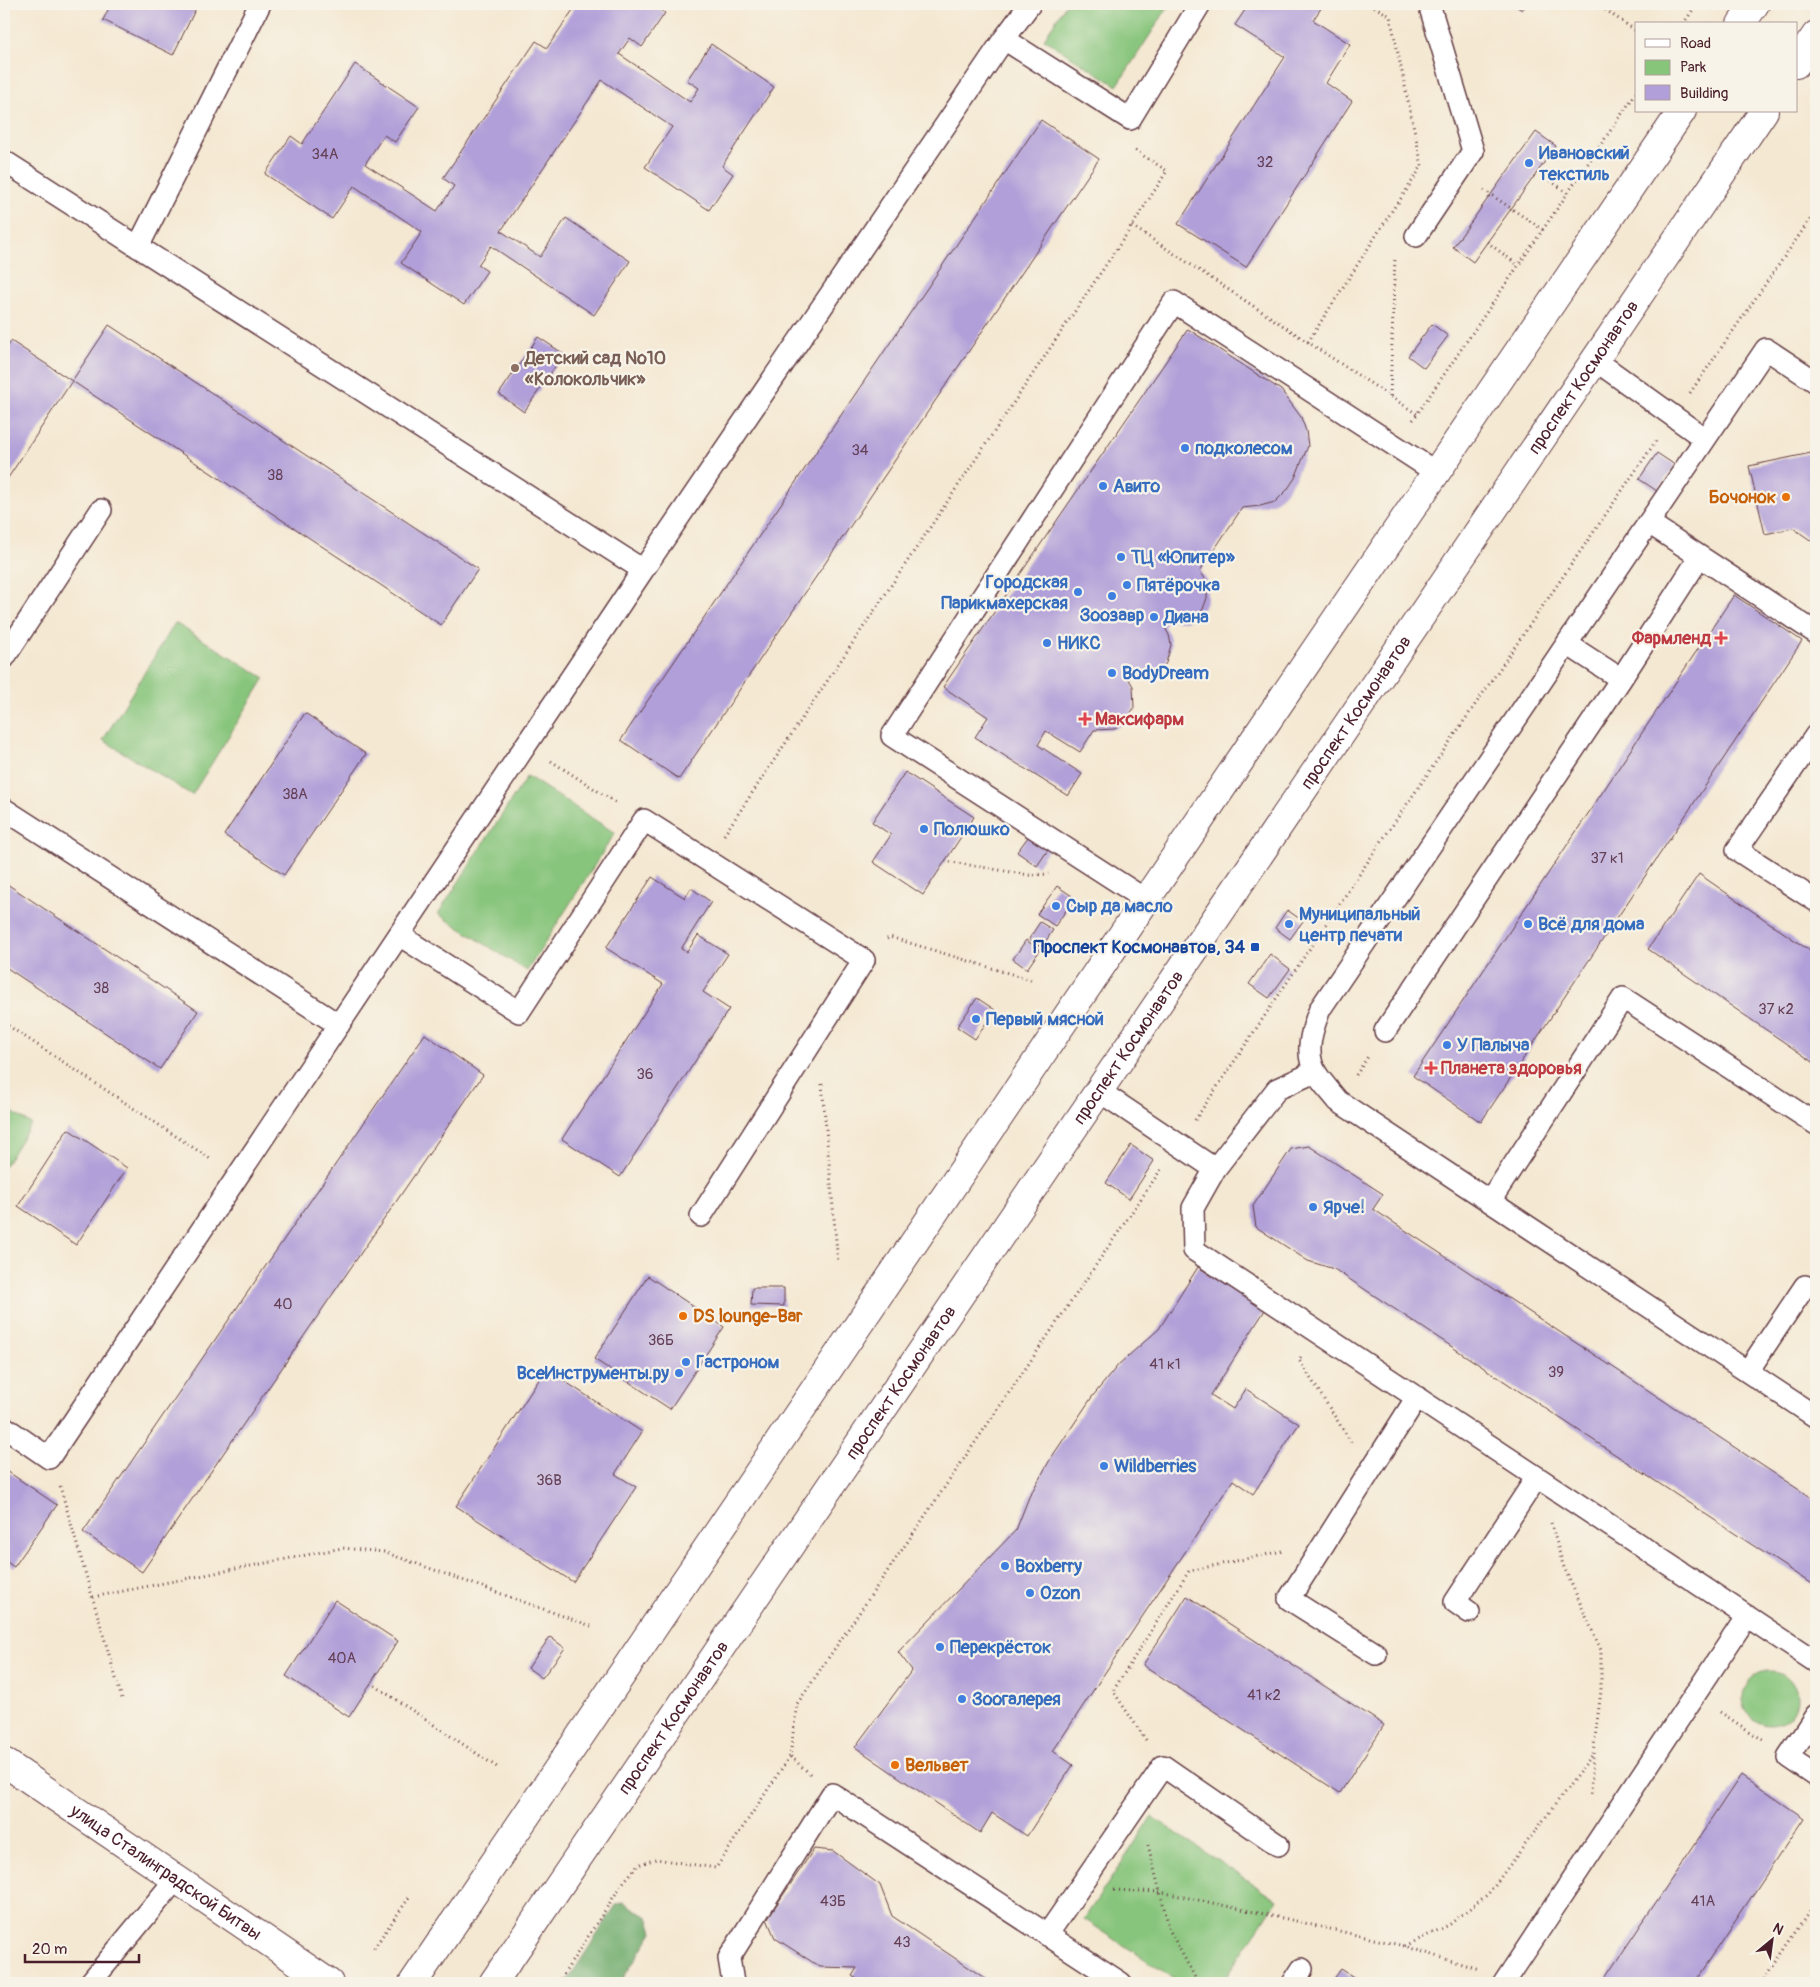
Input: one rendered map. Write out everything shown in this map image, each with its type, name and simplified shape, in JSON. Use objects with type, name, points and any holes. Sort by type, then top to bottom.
[{"type":"street","points":[[1742,22],[1755,4]]},
{"type":"street","points":[[1798,61],[1816,35]]},
{"type":"street","points":[[413,1983],[1681,112]]},
{"type":"street","name":"проспект Космонавтов","points":[[493,1983],[1763,112]]},
{"type":"street","name":"улица Сталинградской Битвы","points":[[4,1762],[330,1983]]},
{"type":"lane","points":[[138,247],[260,4]]},
{"type":"lane","points":[[4,1427],[49,1458],[643,570],[1004,39],[1030,4]]},
{"type":"lane","points":[[1004,39],[1130,119],[1200,4]]},
{"type":"lane","points":[[1416,236],[1473,151],[1429,4]]},
{"type":"lane","points":[[4,161],[643,570]]},
{"type":"lane","points":[[1146,900],[892,736],[1174,302],[1437,473]]},
{"type":"lane","points":[[1816,382],[1766,349],[1320,1010],[1311,1033],[1310,1055],[1315,1072],[1338,1101],[1816,1417]]},
{"type":"lane","points":[[1595,360],[1705,439]]},
{"type":"lane","points":[[4,658],[101,510]]},
{"type":"lane","points":[[1649,522],[1816,634]]},
{"type":"lane","points":[[1385,1031],[1621,679],[1692,569]]},
{"type":"lane","points":[[1567,644],[1621,679]]},
{"type":"lane","points":[[1816,735],[1738,850],[1816,901]]},
{"type":"lane","points":[[4,809],[339,1025]]},
{"type":"lane","points":[[399,935],[520,1012],[644,820],[864,960],[701,1216]]},
{"type":"lane","points":[[1490,1201],[1623,998],[1816,1124]]},
{"type":"lane","points":[[1315,1072],[1277,1089],[1215,1169],[1193,1208],[1194,1250],[1816,1662]]},
{"type":"lane","points":[[1099,1091],[1215,1169]]},
{"type":"lane","points":[[1748,1371],[1805,1286]]},
{"type":"lane","points":[[1376,1654],[1289,1599],[1417,1397]]},
{"type":"lane","points":[[1469,1612],[1455,1602],[1537,1477]]},
{"type":"lane","points":[[1505,1981],[1747,1616]]},
{"type":"lane","points":[[1816,1715],[1788,1757],[1816,1776]]},
{"type":"lane","points":[[1047,1935],[1164,1766],[1278,1845]]},
{"type":"lane","points":[[733,1983],[729,1958],[832,1794],[1120,1983]]},
{"type":"lane","points":[[90,1983],[176,1879]]},
{"type":"path","points":[[1308,342],[1422,166],[1390,16],[1370,4]]},
{"type":"path","points":[[1597,4],[1635,30]]},
{"type":"path","points":[[1684,22],[1697,4]]},
{"type":"path","points":[[1395,445],[1635,94]]},
{"type":"path","points":[[707,860],[1167,171],[1132,148]]},
{"type":"path","points":[[1538,172],[1568,193]]},
{"type":"path","points":[[1458,173],[1543,230]]},
{"type":"path","points":[[1397,212],[1398,203]]},
{"type":"path","points":[[558,1983],[622,1884],[638,1864],[656,1859],[716,1868],[790,1756],[797,1704],[1178,1144],[1388,831],[1816,211]]},
{"type":"path","points":[[1132,226],[1416,414]]},
{"type":"path","points":[[1487,242],[1518,265]]},
{"type":"path","points":[[1390,396],[1396,251]]},
{"type":"path","points":[[526,745],[644,820]]},
{"type":"path","points":[[945,862],[1029,875],[1102,872]]},
{"type":"path","points":[[864,960],[890,937],[1031,980]]},
{"type":"path","points":[[4,1023],[237,1177]]},
{"type":"path","points":[[818,1033],[838,1263]]},
{"type":"path","points":[[1317,1331],[1298,1360],[1356,1449]]},
{"type":"path","points":[[1537,1477],[1563,1564],[1601,1650],[1600,1691],[1590,1801]]},
{"type":"path","points":[[58,1481],[122,1699]]},
{"type":"path","points":[[93,1597],[342,1548],[384,1552],[591,1626]]},
{"type":"path","points":[[1164,1766],[1113,1691],[1189,1571],[1285,1550]]},
{"type":"path","points":[[371,1683],[497,1768]]},
{"type":"path","points":[[1695,1695],[1788,1757]]},
{"type":"path","points":[[1404,1946],[1449,1925],[1488,1894],[1593,1754]]},
{"type":"path","points":[[790,1756],[832,1794]]},
{"type":"path","points":[[1136,1806],[1161,1892],[1170,1931],[1198,1983]]},
{"type":"path","points":[[1079,1889],[1161,1892],[1404,1946],[1505,1981]]},
{"type":"path","points":[[374,1948],[411,1895]]},
{"type":"path","points":[[1762,1983],[1816,1903]]},
{"type":"green space","points":[[1066,4],[1170,4],[1117,86],[1044,39]]},
{"type":"green space","points":[[175,623],[265,678],[192,795],[103,740]]},
{"type":"green space","points":[[527,776],[615,833],[527,971],[438,914]]},
{"type":"green space","points":[[4,1107],[31,1124],[4,1167]]},
{"type":"green space","points":[[1765,1671],[1775,1671],[1785,1675],[1793,1683],[1797,1698],[1793,1713],[1785,1721],[1775,1725],[1765,1725],[1755,1721],[1747,1713],[1743,1703],[1743,1693],[1747,1683],[1755,1675]]},
{"type":"green space","points":[[1152,1817],[1277,1900],[1222,1983],[1181,1983],[1084,1919]]},
{"type":"green space","points":[[624,1902],[649,1918],[653,1932],[620,1983],[566,1983],[616,1905]]},
{"type":"building","points":[[111,4],[198,4],[173,55],[103,20]]},
{"type":"building","points":[[577,4],[652,4],[665,13],[642,47],[630,38],[619,54],[690,102],[699,88],[687,80],[711,44],[774,87],[722,166],[733,174],[709,210],[645,167],[672,127],[602,80],[501,231],[540,257],[566,218],[630,261],[594,315],[491,246],[478,265],[487,271],[464,305],[401,263],[422,232],[354,186],[332,219],[265,174],[291,136],[302,144],[355,64],[419,107],[395,142],[384,135],[365,164],[437,211],[454,186],[443,178],[536,41],[547,48]]},
{"type":"building","points":[[1249,4],[1324,4],[1313,20],[1350,44],[1326,83],[1352,101],[1246,267],[1178,224],[1285,57],[1235,25]]},
{"type":"building","points":[[1513,4],[1527,4],[1522,10]]},
{"type":"building","points":[[1041,120],[1099,159],[679,779],[621,740]]},
{"type":"building","points":[[1536,132],[1556,146],[1473,262],[1453,247]]},
{"type":"building","points":[[1432,324],[1448,336],[1424,368],[1408,356]]},
{"type":"building","points":[[109,325],[478,569],[441,625],[72,381]]},
{"type":"building","name":"ТЦ «Юпитер»","points":[[1188,329],[1281,390],[1301,417],[1306,431],[1308,446],[1295,478],[1287,490],[1275,502],[1242,508],[1200,571],[1206,580],[1207,588],[1207,598],[1203,609],[1196,617],[1187,621],[1168,620],[1164,626],[1169,635],[1171,645],[1166,663],[1159,672],[1151,676],[1131,673],[1128,678],[1133,686],[1134,708],[1123,724],[1115,729],[1094,730],[1080,752],[1046,731],[1038,745],[1082,774],[1068,796],[975,737],[988,717],[943,687]]},
{"type":"building","points":[[538,337],[564,354],[524,412],[499,394]]},
{"type":"building","points":[[11,341],[72,381],[4,484],[4,353]]},
{"type":"building","name":"Бочонок","points":[[1816,452],[1816,544],[1793,528],[1765,534],[1749,466]]},
{"type":"building","points":[[1657,453],[1675,465],[1657,491],[1639,479]]},
{"type":"building","points":[[1734,595],[1802,641],[1481,1122],[1413,1076]]},
{"type":"building","points":[[305,713],[366,754],[284,875],[224,835]]},
{"type":"building","name":"Полюшко","points":[[905,772],[974,817],[923,895],[873,862],[891,835],[872,822]]},
{"type":"building","points":[[1031,833],[1050,847],[1037,866],[1017,852]]},
{"type":"building","points":[[1699,874],[1816,955],[1816,1064],[1648,949]]},
{"type":"building","points":[[652,877],[685,898],[691,888],[711,902],[681,949],[687,952],[698,935],[728,954],[703,992],[729,1009],[620,1177],[562,1139],[663,984],[606,948]]},
{"type":"building","points":[[4,882],[198,1011],[160,1069],[4,966]]},
{"type":"building","name":"Сыр да масло","points":[[1057,886],[1075,898],[1055,926],[1037,914]]},
{"type":"building","name":"Муниципальный центр печати","points":[[1287,910],[1303,921],[1290,939],[1275,928]]},
{"type":"building","points":[[1040,922],[1053,930],[1042,947],[1029,939]]},
{"type":"building","points":[[1026,940],[1040,950],[1027,969],[1013,959]]},
{"type":"building","points":[[1270,954],[1290,969],[1269,998],[1249,984]]},
{"type":"building","name":"Первый мясной","points":[[977,998],[995,1010],[975,1039],[957,1027]]},
{"type":"building","points":[[425,1034],[483,1075],[142,1572],[83,1532]]},
{"type":"building","points":[[68,1129],[127,1168],[76,1245],[18,1206]]},
{"type":"building","points":[[1131,1145],[1154,1161],[1129,1199],[1106,1183]]},
{"type":"building","points":[[1309,1146],[1383,1194],[1373,1209],[1816,1501],[1816,1587],[1334,1269],[1308,1261],[1256,1227],[1253,1206],[1291,1149]]},
{"type":"building","points":[[1198,1267],[1265,1310],[1211,1395],[1233,1409],[1246,1389],[1299,1424],[1253,1494],[1233,1480],[1053,1751],[1073,1765],[1027,1836],[992,1813],[980,1833],[855,1747],[912,1670],[898,1652],[1016,1530],[1029,1497],[1051,1458],[1092,1397],[1119,1364],[1159,1329]]},
{"type":"building","points":[[648,1276],[724,1327],[670,1409],[594,1359]]},
{"type":"building","points":[[752,1288],[784,1288],[784,1306],[751,1305]]},
{"type":"building","points":[[546,1369],[642,1432],[615,1474],[636,1487],[573,1582],[456,1506]]},
{"type":"building","points":[[4,1469],[57,1505],[14,1567],[4,1560]]},
{"type":"building","points":[[1187,1596],[1384,1725],[1340,1793],[1143,1665]]},
{"type":"building","points":[[335,1600],[398,1641],[349,1717],[286,1676]]},
{"type":"building","points":[[550,1637],[565,1648],[542,1678],[528,1668]]},
{"type":"building","points":[[1741,1775],[1804,1818],[1694,1983],[1602,1983]]},
{"type":"building","points":[[814,1849],[833,1851],[880,1885],[892,1916],[992,1983],[863,1983],[852,1976],[857,1968],[820,1967],[775,1938],[767,1919]]},
{"type":"building","points":[[1341,1969],[1363,1983],[1331,1983]]},
{"type":"place","name":"Ивановский текстиль","points":[[1529,163]]},
{"type":"place","name":"Детский сад №10 «Колокольчик»","points":[[515,368]]},
{"type":"place","name":"подколесом","points":[[1185,448]]},
{"type":"place","name":"Авито","points":[[1103,486]]},
{"type":"place","name":"Бочонок","points":[[1786,497]]},
{"type":"place","name":"ТЦ «Юпитер»","points":[[1121,557]]},
{"type":"place","name":"Пятёрочка","points":[[1127,585]]},
{"type":"place","name":"Городская Парикмахерская","points":[[1078,592]]},
{"type":"place","name":"Зоозавр","points":[[1112,596]]},
{"type":"place","name":"Диана","points":[[1154,617]]},
{"type":"place","name":"Фармленд","points":[[1721,638]]},
{"type":"place","name":"НИКС","points":[[1047,643]]},
{"type":"place","name":"BodyDream","points":[[1112,673]]},
{"type":"place","name":"Максифарм","points":[[1085,719]]},
{"type":"place","name":"Полюшко","points":[[924,829]]},
{"type":"place","name":"Сыр да масло","points":[[1056,906]]},
{"type":"place","name":"Муниципальный центр печати","points":[[1289,924]]},
{"type":"place","name":"Всё для дома","points":[[1528,924]]},
{"type":"place","name":"Проспект Космонавтов, 34","points":[[1255,947]]},
{"type":"place","name":"Первый мясной","points":[[976,1019]]},
{"type":"place","name":"У Палыча","points":[[1447,1045]]},
{"type":"place","name":"Планета здоровья","points":[[1431,1068]]},
{"type":"place","name":"Ярче!","points":[[1313,1207]]},
{"type":"place","name":"DS lounge-Bar","points":[[683,1316]]},
{"type":"place","name":"Гастроном","points":[[686,1362]]},
{"type":"place","name":"ВсеИнструменты.ру","points":[[679,1373]]},
{"type":"place","name":"Wildberries","points":[[1104,1466]]},
{"type":"place","name":"Boxberry","points":[[1005,1566]]},
{"type":"place","name":"Ozon","points":[[1030,1593]]},
{"type":"place","name":"Перекрёсток","points":[[940,1647]]},
{"type":"place","name":"Зоогалерея","points":[[962,1699]]},
{"type":"place","name":"Вельвет","points":[[895,1765]]}]
